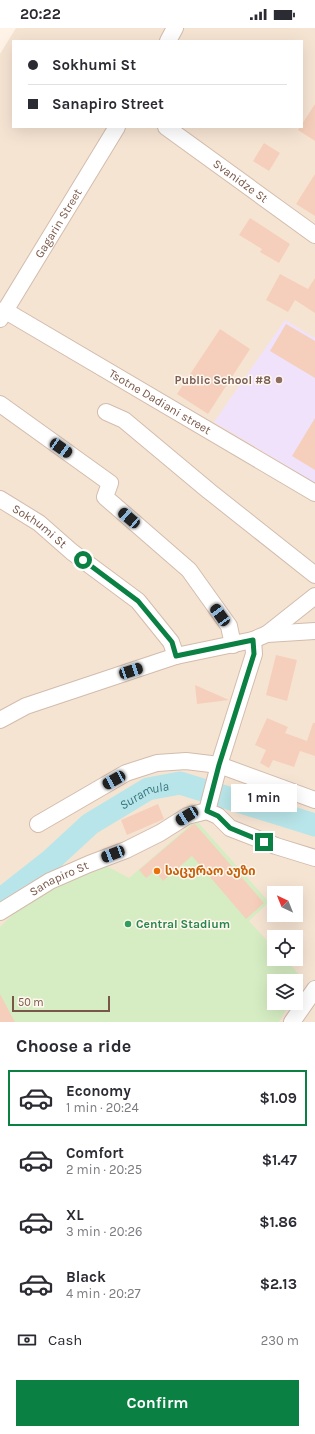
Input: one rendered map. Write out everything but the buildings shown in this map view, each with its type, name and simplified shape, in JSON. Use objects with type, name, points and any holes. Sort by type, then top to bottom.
[{"type":"street","points":[[169,40],[175,28]]},
{"type":"street","name":"Gagarin Street","points":[[2,315],[116,128]]},
{"type":"street","name":"Svanidze St","points":[[167,128],[315,235]]},
{"type":"street","name":"Tsotne Dadiani street","points":[[2,315],[315,493]]},
{"type":"street","points":[[0,404],[110,483],[105,497],[188,570],[228,626],[232,645]]},
{"type":"street","points":[[106,412],[124,420],[209,491],[315,575]]},
{"type":"street","name":"Sokhumi St","points":[[0,499],[39,523],[72,552],[138,601],[172,642],[176,656]]},
{"type":"street","points":[[315,596],[260,637],[208,808],[230,828],[276,846],[315,858]]},
{"type":"street","points":[[1,718],[26,706],[176,656],[232,645],[260,637],[315,631]]},
{"type":"street","points":[[38,824],[126,773],[157,763],[186,761],[219,768],[315,800]]},
{"type":"street","name":"Sanapiro St","points":[[0,912],[50,881],[126,850],[160,833],[187,816],[208,808]]},
{"type":"street","points":[[292,1022],[315,989]]},
{"type":"shaded area","points":[[16,28],[315,28],[315,1022],[0,1022],[0,54]]},
{"type":"shaded area","name":"Public School #8","points":[[285,320],[315,338],[315,483],[214,422]]},
{"type":"green space","name":"Central Stadium","points":[[196,820],[267,900],[267,904],[249,921],[267,940],[267,966],[291,966],[299,974],[267,974],[267,1010],[286,1010],[279,1022],[0,1022],[0,927],[34,894],[105,865],[129,878]]},
{"type":"waterway","name":"Suramula","points":[[0,900],[51,860],[90,824],[148,789],[180,783],[315,825]]},
{"type":"place","name":"Public School #8","points":[[279,380]]},
{"type":"place","name":"საცურაო აუზი","points":[[157,871]]},
{"type":"place","name":"Central Stadium","points":[[128,924]]},
{"type":"route","points":[[83,560],[138,601],[172,642],[176,656],[253,640],[254,654],[219,765],[210,805],[207,811],[218,816],[230,828],[264,842]]}]
